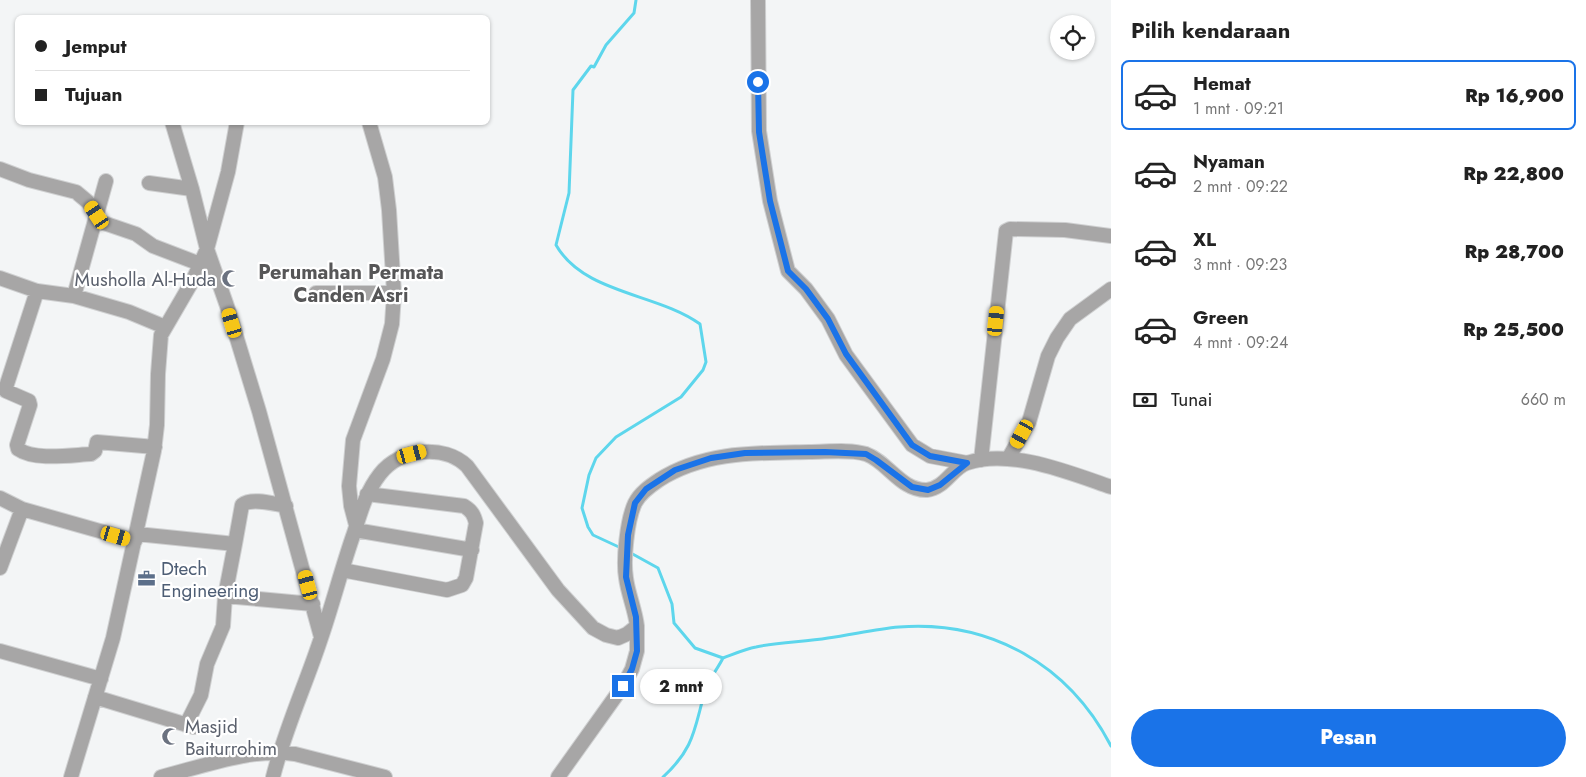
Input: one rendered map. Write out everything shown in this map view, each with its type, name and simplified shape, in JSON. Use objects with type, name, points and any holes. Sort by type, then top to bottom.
[{"type":"street","points":[[758,0],[759,132],[770,201],[788,271],[806,289],[828,319],[846,354],[912,445],[930,456],[967,463],[981,460],[1008,459],[1042,464],[1111,487]]},
{"type":"street","points":[[173,125],[207,249],[227,306],[286,506],[322,638]]},
{"type":"street","points":[[71,777],[113,638],[155,446],[158,426],[161,335],[193,280],[207,249],[228,172],[236,125]]},
{"type":"street","points":[[356,528],[351,506],[350,486],[353,440],[383,359],[392,324],[394,293],[393,258],[385,177],[370,125]]},
{"type":"street","points":[[0,169],[29,180],[76,192],[88,202],[96,218],[136,234],[153,246],[200,264]]},
{"type":"street","points":[[74,296],[106,180]]},
{"type":"street","points":[[149,182],[192,189]]},
{"type":"street","points":[[981,460],[1006,231],[1010,228],[1065,230],[1111,236]]},
{"type":"street","points":[[0,278],[37,290],[74,296],[129,312],[165,327]]},
{"type":"street","points":[[1008,459],[1029,422],[1048,356],[1057,338],[1070,319],[1111,289]]},
{"type":"street","points":[[37,290],[6,387],[6,391],[29,401],[30,405],[17,445],[18,448],[26,454],[60,456],[91,454],[95,451],[97,442],[155,446]]},
{"type":"street","points":[[316,293],[394,293]]},
{"type":"street","points":[[273,777],[279,752],[322,638],[367,494],[381,472],[402,457],[423,452],[442,451],[459,458],[468,466],[558,590],[592,628],[606,635],[618,638],[637,626]]},
{"type":"street","points":[[558,777],[623,686],[632,669],[637,651],[637,626],[626,577],[625,561],[630,521],[635,503],[646,489],[675,470],[711,458],[745,453],[825,452],[866,454],[912,487],[928,490],[940,485],[967,463]]},
{"type":"street","points":[[342,570],[448,590],[462,585],[466,578],[476,523],[475,515],[464,506],[367,494]]},
{"type":"street","points":[[0,498],[22,509],[136,537],[235,544]]},
{"type":"street","points":[[95,697],[190,726],[201,695],[207,664],[223,626],[225,596],[242,505],[245,502],[252,502],[286,506]]},
{"type":"street","points":[[0,568],[22,509]]},
{"type":"street","points":[[356,528],[472,550]]},
{"type":"street","points":[[225,596],[313,604]]},
{"type":"street","points":[[0,651],[101,679]]},
{"type":"street","points":[[168,776],[224,761],[279,752],[295,754],[385,777]]},
{"type":"waterway","points":[[621,548],[593,535],[588,527],[582,508],[589,475],[596,458],[616,437],[681,397],[703,370],[706,362],[700,324],[663,305],[622,291],[584,274],[568,261],[556,245],[569,193],[573,90],[591,66],[594,67],[606,45],[634,13],[636,0]]},
{"type":"waterway","points":[[629,552],[658,568],[672,604],[674,623],[695,648],[723,658]]},
{"type":"waterway","points":[[663,777],[674,766],[688,746],[706,688],[723,658],[765,645],[899,627],[933,627],[965,631],[995,640],[1024,654],[1050,671],[1073,692],[1094,717],[1111,746]]},
{"type":"place","name":"Musholla Al-Huda","points":[[230,279]]},
{"type":"place","name":"Dtech Engineering","points":[[147,579]]},
{"type":"place","name":"Masjid Baiturrohim","points":[[171,737]]},
{"type":"district","name":"Perumahan Permata Canden Asri","points":[[351,284]]},
{"type":"route","points":[[623,686],[632,669],[637,651],[636,617],[628,590],[625,561],[630,521],[635,503],[646,489],[675,470],[711,458],[745,453],[852,452],[866,454],[912,487],[928,490],[940,485],[967,463],[958,463],[930,456],[912,445],[846,354],[828,319],[806,289],[788,271],[770,201],[759,132],[758,82]]}]
